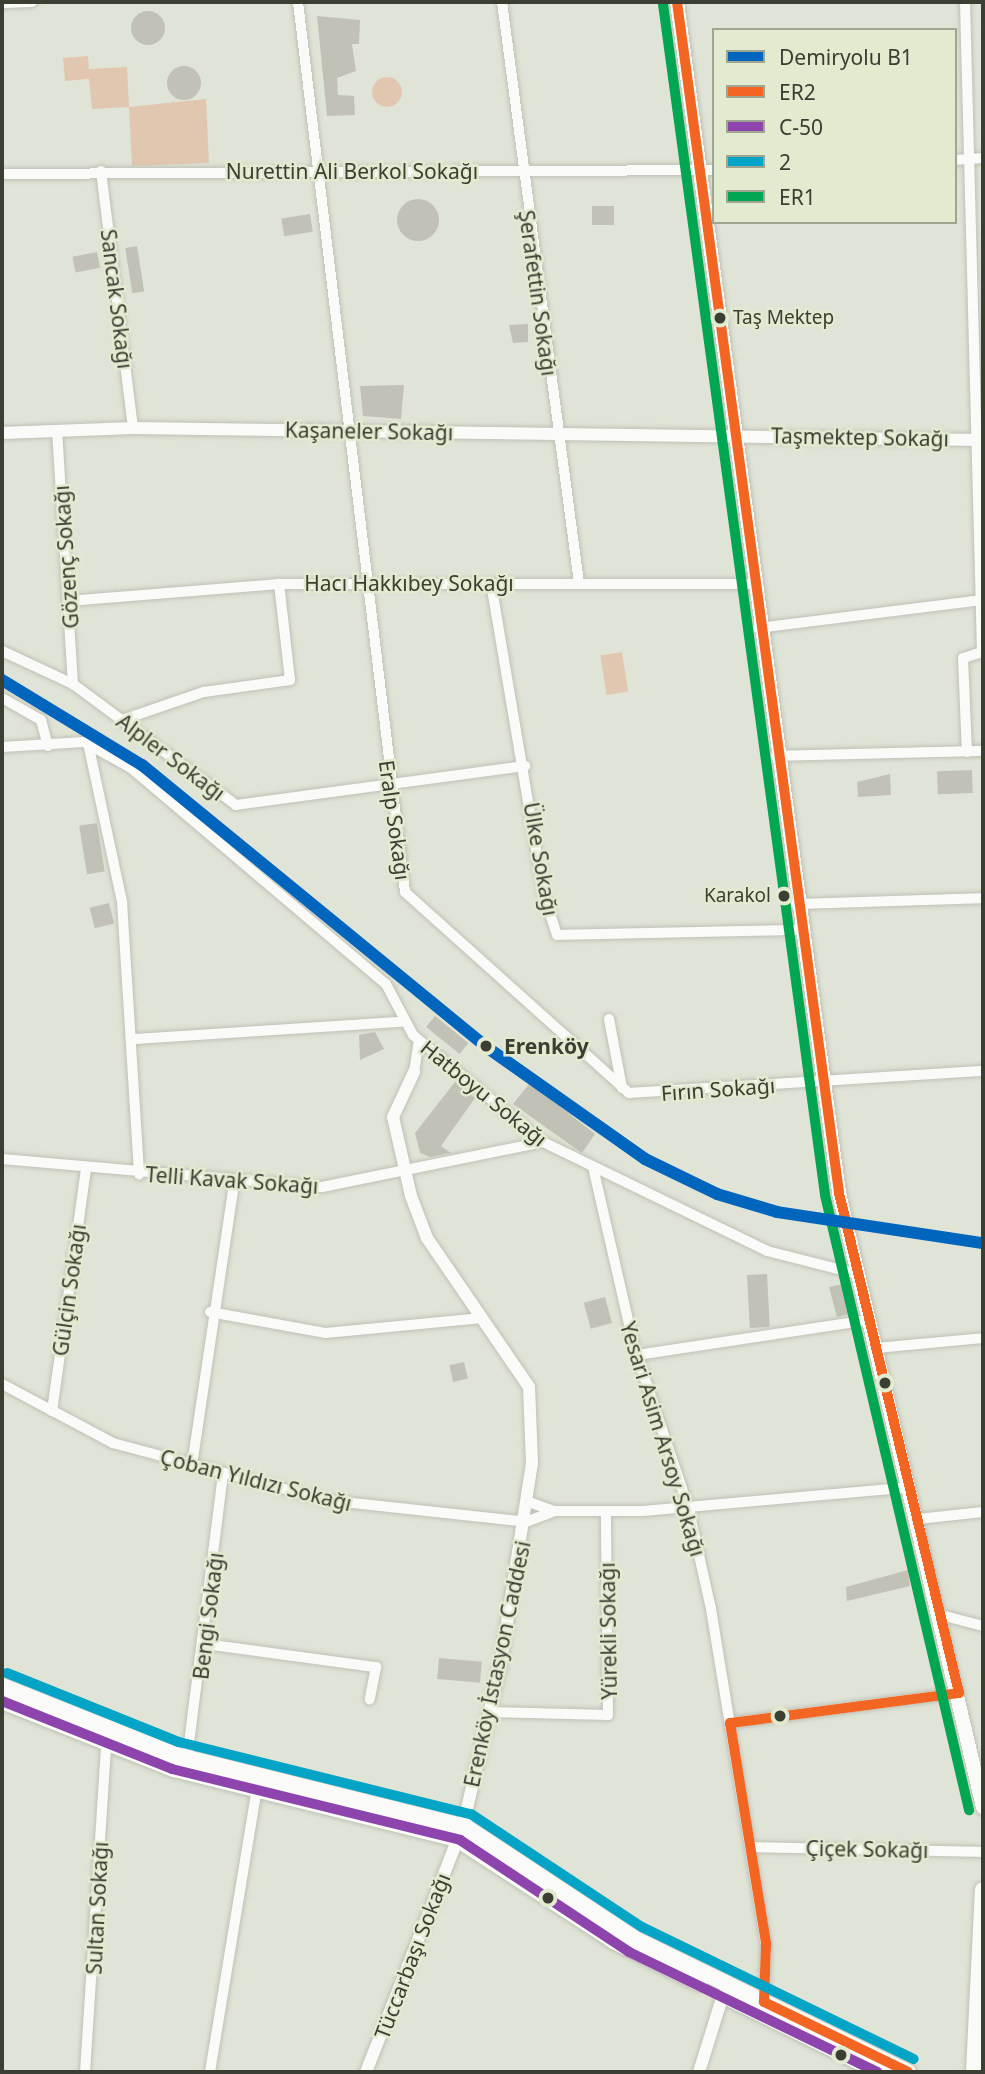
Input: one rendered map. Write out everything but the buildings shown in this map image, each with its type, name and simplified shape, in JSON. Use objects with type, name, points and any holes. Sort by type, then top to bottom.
[{"type":"main road","points":[[677,2],[708,170],[712,208]]},
{"type":"main road","points":[[714,224],[751,584],[839,1193],[941,1615],[983,1807]]},
{"type":"main road","points":[[2,1686],[187,1759],[460,1832],[635,1939],[908,2072]]},
{"type":"main road","points":[[2,1701],[174,1769],[460,1832],[614,1941],[880,2072]]},
{"type":"main road","points":[[974,2072],[983,1890]]},
{"type":"street","points":[[2,3],[32,2]]},
{"type":"street","name":"Eralp Sokağı","points":[[298,2],[389,786],[407,894],[622,1088]]},
{"type":"street","name":"Şerafettin Sokağı","points":[[502,2],[522,172],[579,583]]},
{"type":"street","points":[[965,2],[980,440],[982,600],[982,652],[963,658],[967,752]]},
{"type":"street","points":[[957,160],[983,159]]},
{"type":"street","name":"Nurettin Ali Berkol Sokağı","points":[[2,174],[101,171],[708,170]]},
{"type":"street","name":"Sancak Sokağı","points":[[101,171],[134,428]]},
{"type":"street","name":"Kaşaneler Sokağı","points":[[2,433],[134,428],[736,434]]},
{"type":"street","name":"Gözenç Sokağı","points":[[57,429],[73,684]]},
{"type":"street","name":"Taşmektep Sokağı","points":[[736,434],[980,440]]},
{"type":"street","name":"Ülke Sokağı","points":[[491,583],[525,766],[543,892],[560,938],[800,930]]},
{"type":"street","points":[[122,720],[204,692],[290,680],[279,584]]},
{"type":"street","name":"Hacı Hakkıbey Sokağı","points":[[68,601],[279,584],[751,584]]},
{"type":"street","points":[[758,628],[982,600]]},
{"type":"street","name":"Alpler Sokağı","points":[[2,651],[73,684],[236,805],[525,766]]},
{"type":"street","points":[[2,698],[42,721],[48,746]]},
{"type":"street","points":[[2,747],[88,743],[121,890],[135,1039],[139,1174]]},
{"type":"street","name":"Hatboyu Sokağı","points":[[88,743],[160,792],[386,984],[401,1021],[419,1041],[543,1142],[767,1251],[857,1274]]},
{"type":"street","points":[[775,756],[983,751]]},
{"type":"street","points":[[796,904],[983,898]]},
{"type":"street","points":[[609,1019],[622,1088]]},
{"type":"street","points":[[135,1039],[401,1021]]},
{"type":"street","points":[[414,1072],[419,1041]]},
{"type":"street","points":[[414,1072],[441,1060]]},
{"type":"street","name":"Fırın Sokağı","points":[[622,1088],[645,1094],[983,1071]]},
{"type":"street","name":"Erenköy İstasyon Caddesi","points":[[414,1072],[393,1112],[405,1172],[424,1232],[531,1391],[526,1522],[490,1712],[460,1832]]},
{"type":"street","name":"Telli Kavak Sokağı","points":[[2,1159],[234,1183],[322,1187],[543,1142]]},
{"type":"street","name":"Yesari Asim Arsoy Sokağı","points":[[593,1167],[637,1355],[688,1506],[730,1724],[766,1944],[764,2002]]},
{"type":"street","name":"Gülçin Sokağı","points":[[52,1411],[86,1168]]},
{"type":"street","points":[[192,1465],[210,1312],[234,1183]]},
{"type":"street","points":[[210,1312],[326,1333],[482,1318]]},
{"type":"street","points":[[637,1355],[868,1320]]},
{"type":"street","points":[[876,1348],[983,1338]]},
{"type":"street","name":"Çoban Yıldızı Sokağı","points":[[2,1384],[99,1438],[223,1474],[354,1505],[526,1522]]},
{"type":"street","name":"Bengi Sokağı","points":[[187,1759],[205,1644],[223,1474]]},
{"type":"street","points":[[528,1502],[554,1511],[606,1511],[910,1487]]},
{"type":"street","points":[[526,1522],[554,1511]]},
{"type":"street","name":"Yürekli Sokağı","points":[[490,1712],[609,1714],[606,1511]]},
{"type":"street","points":[[918,1519],[983,1512]]},
{"type":"street","points":[[941,1615],[983,1626]]},
{"type":"street","points":[[205,1644],[376,1667],[370,1699]]},
{"type":"street","points":[[730,1724],[959,1693]]},
{"type":"street","name":"Sultan Sokağı","points":[[86,2070],[106,1743]]},
{"type":"street","points":[[210,2072],[257,1789]]},
{"type":"street","name":"Tüccarbaşı Sokağı","points":[[366,2072],[460,1832]]},
{"type":"street","name":"Çiçek Sokağı","points":[[751,1847],[983,1852]]},
{"type":"street","points":[[699,2072],[723,1995]]},
{"type":"shaded area","points":[[88,56],[89,69],[127,67],[129,107],[92,109],[89,79],[65,81],[63,58]]},
{"type":"shaded area","points":[[387,77],[398,81],[402,92],[398,103],[387,107],[376,103],[372,92],[376,81]]},
{"type":"shaded area","points":[[206,99],[209,163],[132,166],[129,107]]},
{"type":"shaded area","points":[[622,652],[628,692],[607,695],[600,655]]},
{"type":"rail line","name":"B1","points":[[2,680],[142,765],[485,1046],[645,1159],[717,1194],[777,1212],[983,1243]]},
{"type":"transit line","name":"ER2","points":[[677,2],[839,1193],[959,1693],[730,1723],[766,1944],[764,2002],[908,2072]]},
{"type":"transit line","name":"ER1","points":[[663,4],[825,1195],[969,1810]]},
{"type":"transit line","name":"2","points":[[7,1673],[179,1742],[471,1814],[642,1927],[914,2059]]},
{"type":"transit line","name":"C-50","points":[[2,1701],[172,1769],[460,1840],[629,1952],[877,2072]]},
{"type":"place","name":"Taş Mektep","points":[[720,318]]},
{"type":"place","name":"Karakol","points":[[784,896]]},
{"type":"place","name":"Erenköy","points":[[486,1046]]}]
